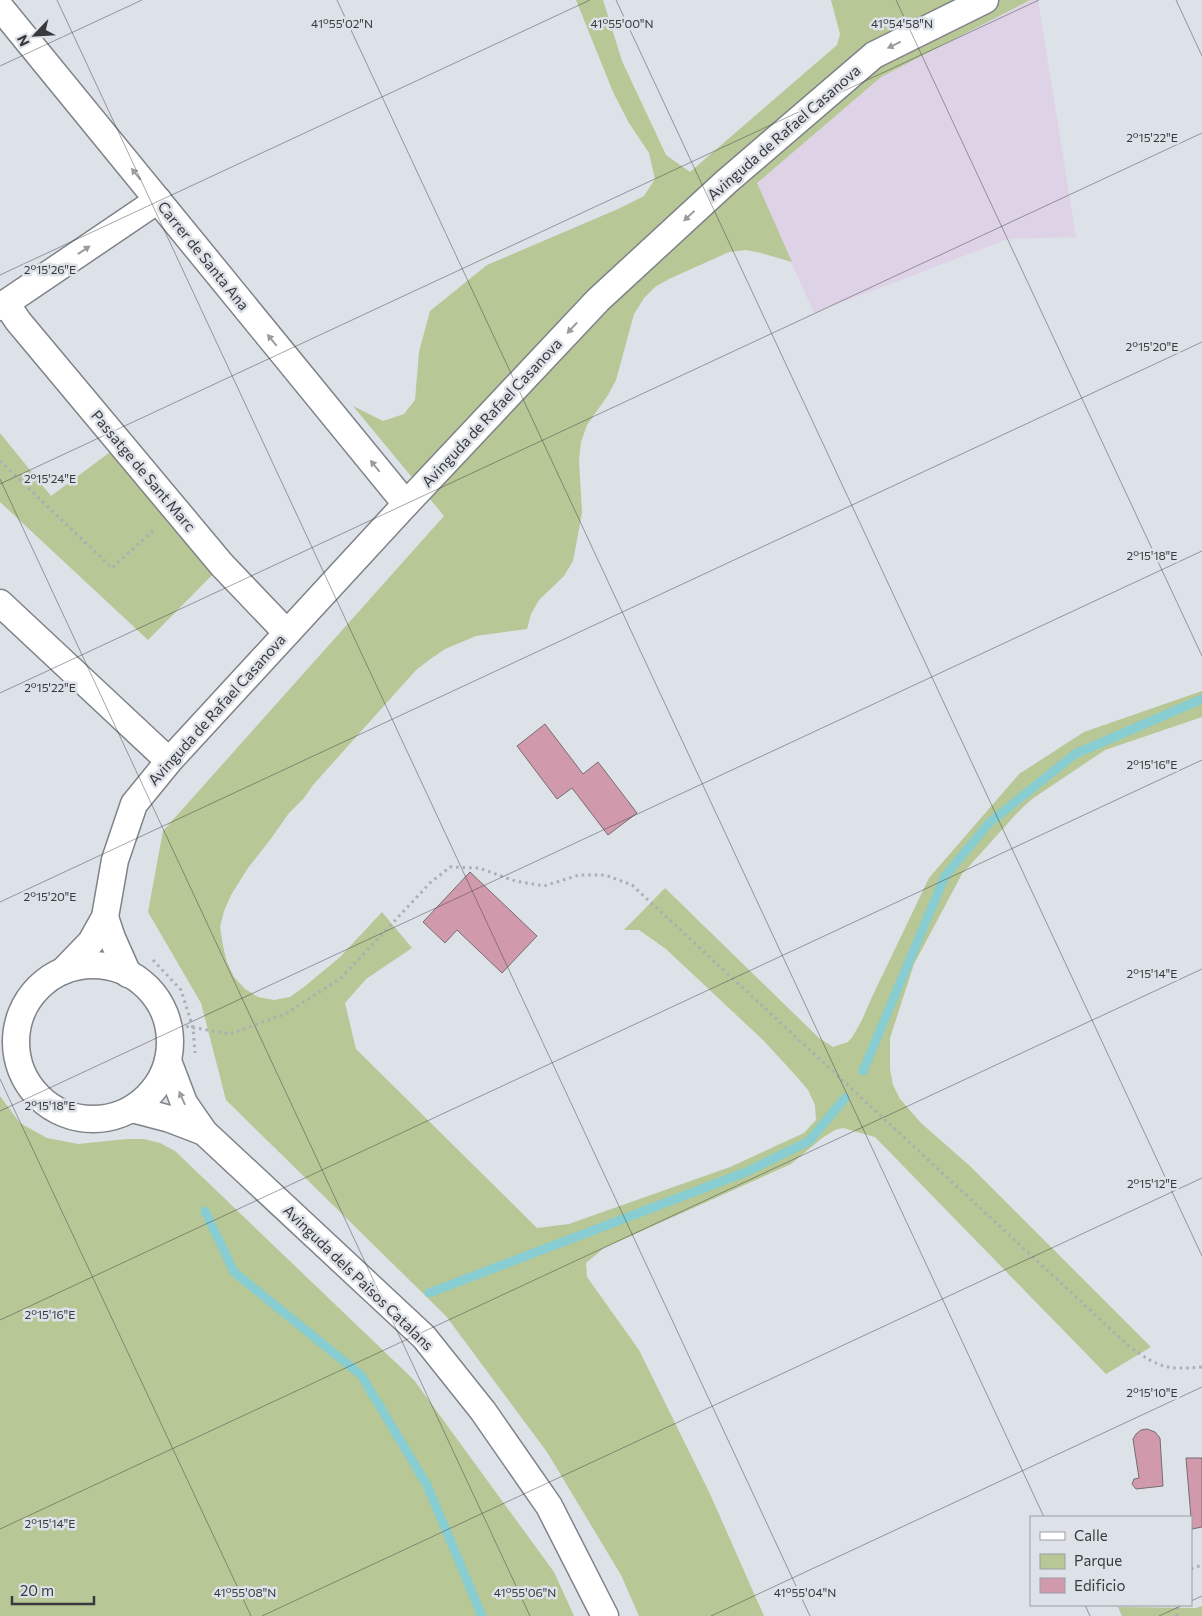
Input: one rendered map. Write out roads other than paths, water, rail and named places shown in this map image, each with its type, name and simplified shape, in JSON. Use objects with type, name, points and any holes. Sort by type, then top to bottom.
[{"type":"street","name":"Avinguda de Rafael Casanova","points":[[63,971],[91,942],[104,917],[115,860],[134,804],[169,761],[406,504],[598,300],[726,182],[874,55],[985,0]]},
{"type":"street","name":"Carrer de Santa Ana","points":[[0,7],[406,504]]},
{"type":"street","points":[[3,305],[158,200]]},
{"type":"street","name":"Passatge de Sant Marc","points":[[3,305],[222,564],[287,633]]},
{"type":"street","points":[[0,603],[169,761]]},
{"type":"street","points":[[104,917],[128,974]]},
{"type":"street","points":[[96,965],[128,974],[146,986],[159,1003],[168,1023],[170,1042],[168,1060],[160,1080],[148,1096],[132,1109],[108,1118],[82,1119],[58,1111],[37,1096],[8,1047],[22,1011],[32,994],[46,981],[63,971],[79,966],[96,965]]},
{"type":"street","name":"Avinguda dels Països Catalans","points":[[168,1060],[184,1103],[204,1132],[424,1337],[483,1411],[549,1506],[605,1616]]},
{"type":"street","name":"Avinguda dels Països Catalans","points":[[132,1109],[170,1119],[204,1132]]},
{"type":"waterway","points":[[863,1071],[945,876],[989,823],[1075,754],[1202,699]]},
{"type":"waterway","points":[[429,1293],[746,1172],[809,1141],[845,1098]]},
{"type":"waterway","points":[[205,1211],[234,1272],[361,1375],[427,1485],[482,1616]]}]
